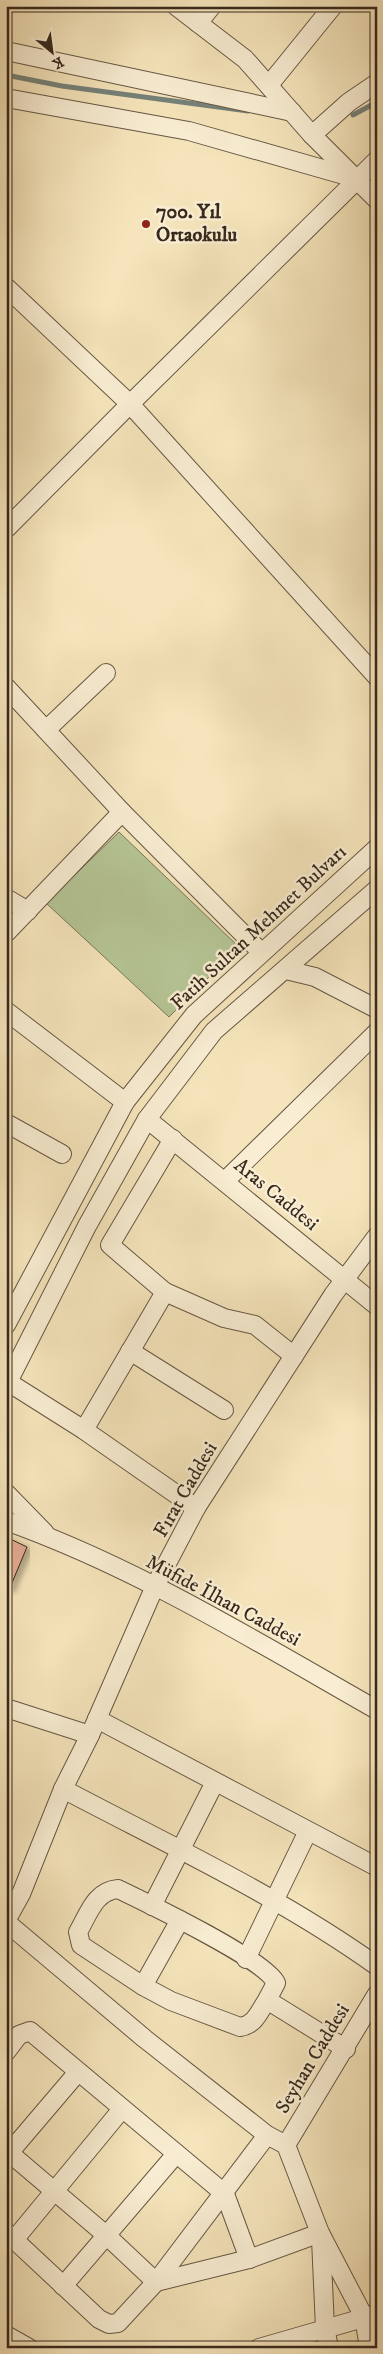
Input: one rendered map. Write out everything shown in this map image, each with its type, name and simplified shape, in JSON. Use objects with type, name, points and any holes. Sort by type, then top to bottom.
[{"type":"street","points":[[176,6],[245,59],[312,135],[377,200]]},
{"type":"street","points":[[198,23],[212,6]]},
{"type":"street","points":[[269,85],[334,6]]},
{"type":"street","points":[[6,51],[292,112]]},
{"type":"street","points":[[312,135],[349,102],[377,82]]},
{"type":"street","points":[[6,98],[189,131],[358,179]]},
{"type":"street","points":[[6,529],[377,160]]},
{"type":"street","points":[[6,287],[130,404],[377,677]]},
{"type":"street","points":[[46,730],[106,673]]},
{"type":"street","points":[[6,687],[122,812],[261,952]]},
{"type":"street","points":[[6,933],[122,812]]},
{"type":"street","name":"Fatih Sultan Mehmet Bulvarı","points":[[6,1325],[125,1102],[194,1014],[377,848]]},
{"type":"street","points":[[196,1508],[84,1430],[7,1384],[87,1226],[147,1119],[214,1031],[377,889]]},
{"type":"street","points":[[6,898],[28,911]]},
{"type":"street","points":[[286,970],[316,977],[377,1009]]},
{"type":"street","points":[[6,1011],[125,1102]]},
{"type":"street","points":[[225,1181],[377,1032]]},
{"type":"street","name":"Aras Caddesi","points":[[147,1119],[345,1278],[377,1306]]},
{"type":"street","points":[[6,1123],[62,1154]]},
{"type":"street","points":[[173,1139],[110,1245],[165,1292],[224,1318],[255,1325],[294,1356]]},
{"type":"street","name":"Fırat Caddesi","points":[[6,1922],[21,1894],[63,1789],[93,1727],[155,1586],[196,1508],[345,1278],[377,1236]]},
{"type":"street","points":[[84,1430],[165,1292]]},
{"type":"street","points":[[130,1352],[224,1410]]},
{"type":"street","points":[[6,1492],[47,1535]]},
{"type":"street","points":[[6,1521],[47,1535]]},
{"type":"street","name":"Müfide İlhan Caddesi","points":[[47,1535],[155,1586],[377,1710]]},
{"type":"street","points":[[6,1708],[93,1727],[215,1782],[377,1867]]},
{"type":"street","points":[[152,1906],[215,1782]]},
{"type":"street","points":[[63,1789],[274,1902],[341,1940],[377,1966]]},
{"type":"street","points":[[246,1959],[308,1830]]},
{"type":"street","points":[[118,1889],[180,1920],[273,1976],[276,1983],[254,2021],[247,2026],[240,2027],[171,2001],[144,1986],[81,1945],[78,1932],[100,1894],[109,1890],[118,1889]]},
{"type":"street","points":[[144,1986],[180,1920]]},
{"type":"street","points":[[6,1922],[144,2039],[267,2135],[286,2146],[320,2233],[370,2315],[369,2348]]},
{"type":"street","name":"Seyhan Caddesi","points":[[286,2146],[346,2049],[377,1994]]},
{"type":"street","points":[[267,2000],[346,2049]]},
{"type":"street","points":[[6,2052],[19,2035],[30,2031],[225,2194],[249,2259]]},
{"type":"street","points":[[78,2072],[8,2152],[106,2235],[156,2282]]},
{"type":"street","points":[[122,2109],[55,2191],[10,2236],[99,2319],[109,2324],[118,2323],[156,2282],[225,2194],[267,2135]]},
{"type":"street","points":[[63,2286],[176,2154]]},
{"type":"street","points":[[156,2282],[249,2259],[320,2233]]},
{"type":"street","points":[[320,2233],[325,2328],[329,2348]]},
{"type":"street","points":[[259,2348],[370,2315]]},
{"type":"street","points":[[6,2335],[29,2348]]},
{"type":"green space","points":[[119,832],[239,947],[169,1017],[46,903]]},
{"type":"building","points":[[6,1537],[27,1547],[9,1590],[6,1589]]},
{"type":"waterway","points":[[6,75],[62,86],[248,111]]},
{"type":"waterway","points":[[353,115],[377,102]]},
{"type":"place","name":"700. Yıl Ortaokulu","points":[[146,224]]}]
